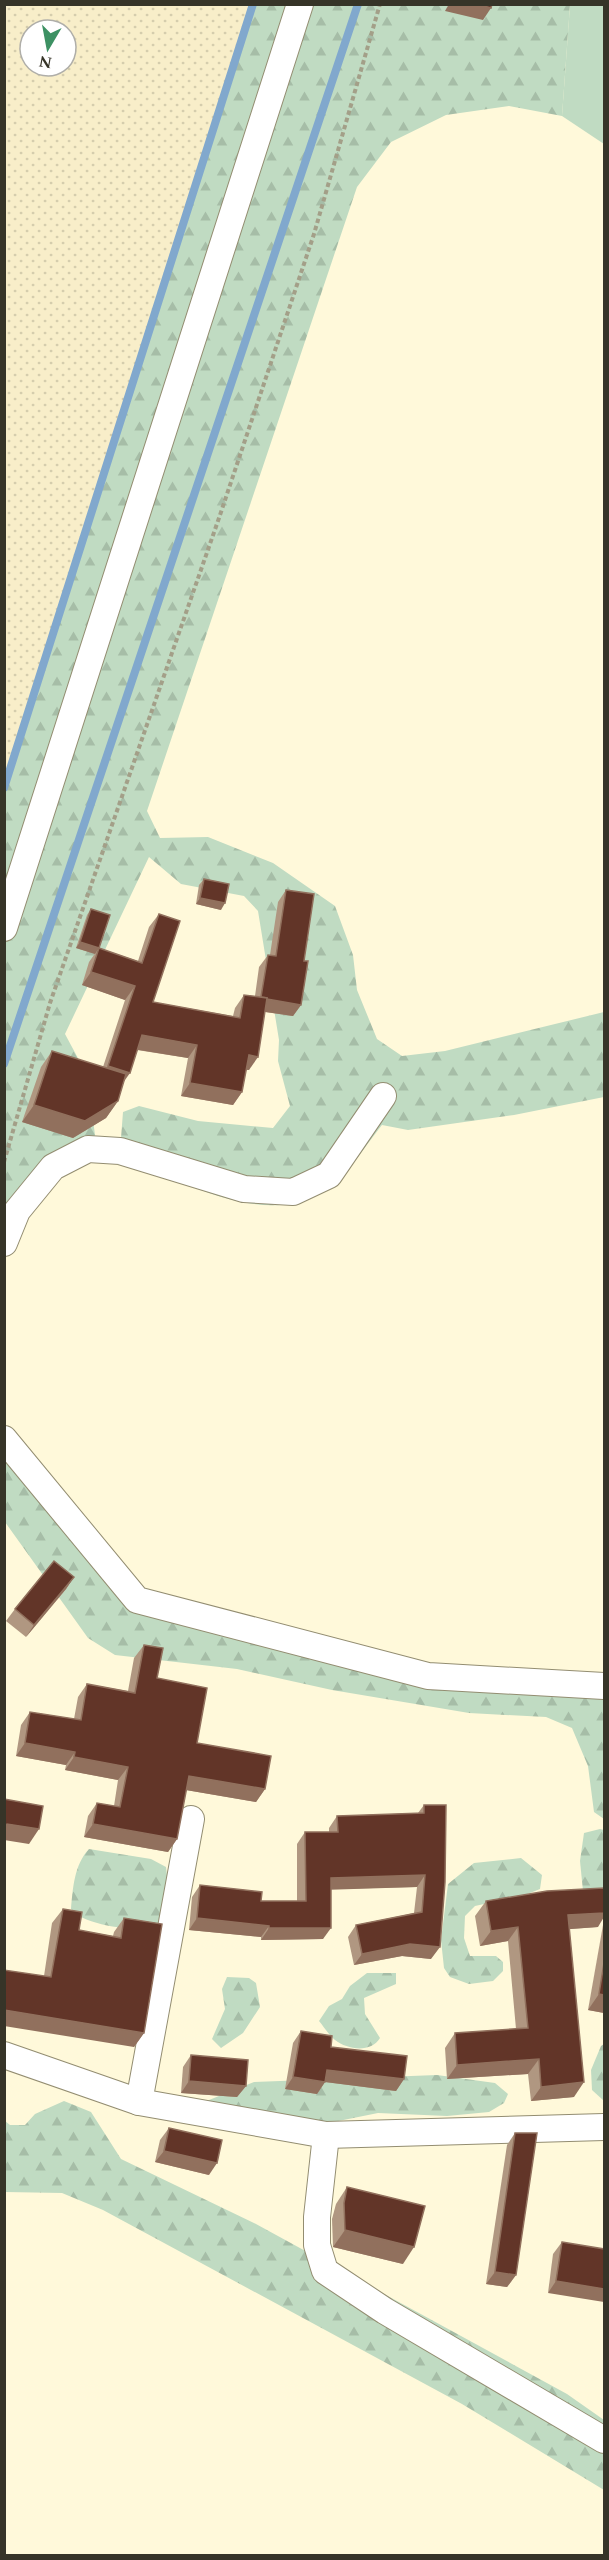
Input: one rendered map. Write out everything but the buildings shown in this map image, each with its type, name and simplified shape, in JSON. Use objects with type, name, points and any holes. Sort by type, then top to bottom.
[{"type":"street","points":[[4,928],[300,4]]},
{"type":"street","points":[[4,1243],[17,1211],[53,1167],[88,1149],[120,1151],[244,1189],[292,1192],[329,1175],[383,1096]]},
{"type":"street","points":[[4,1439],[137,1600],[428,1676],[604,1686]]},
{"type":"street","points":[[139,2102],[191,1819]]},
{"type":"street","points":[[4,2055],[139,2102],[326,2135],[604,2127]]},
{"type":"street","points":[[326,2135],[317,2226],[317,2245],[325,2271],[385,2311],[604,2440]]},
{"type":"path","points":[[4,1162],[50,1004],[219,518],[314,234],[380,4]]},
{"type":"green space","points":[[253,5],[570,5],[562,116],[509,106],[446,115],[391,142],[357,187],[147,811],[160,838],[208,837],[273,863],[335,906],[353,955],[357,990],[377,1039],[402,1056],[445,1051],[604,1012],[604,1097],[514,1115],[408,1130],[382,1125],[343,1175],[334,1183],[313,1197],[290,1204],[265,1205],[240,1202],[214,1195],[164,1174],[120,1151],[123,1112],[139,1106],[198,1121],[273,1128],[290,1106],[278,1061],[279,1040],[258,911],[244,896],[181,884],[149,857],[65,1034],[87,1075],[95,1135],[88,1149],[53,1167],[5,1243],[5,772]]},
{"type":"green space","points":[[570,5],[604,5],[604,144],[562,116]]},
{"type":"green space","points":[[4,1439],[137,1601],[428,1676],[604,1684],[604,1819],[594,1812],[588,1766],[572,1728],[546,1717],[469,1713],[332,1690],[237,1669],[115,1655],[88,1638],[5,1522]]},
{"type":"green space","points":[[604,1830],[604,1912],[583,1891],[580,1861],[584,1833]]},
{"type":"green space","points":[[89,1849],[151,1859],[166,1867],[168,1884],[156,1930],[149,1932],[96,1923],[78,1915],[71,1909],[77,1869]]},
{"type":"green space","points":[[521,1858],[542,1875],[540,1889],[525,1895],[475,1906],[465,1916],[464,1938],[470,1956],[496,1956],[503,1962],[503,1971],[493,1981],[469,1984],[450,1977],[444,1968],[441,1940],[448,1884],[474,1863]]},
{"type":"green space","points":[[367,1973],[396,1973],[396,1984],[364,1998],[365,2014],[380,2038],[371,2046],[353,2048],[335,2040],[319,2021],[329,2006],[342,1999],[350,1986]]},
{"type":"green space","points":[[227,1977],[249,1978],[256,1983],[260,2007],[243,2033],[221,2048],[212,2039],[225,2009],[222,1989]]},
{"type":"green space","points":[[604,2044],[604,2101],[592,2090],[591,2070]]},
{"type":"green space","points":[[437,2075],[495,2083],[508,2094],[504,2103],[489,2112],[447,2116],[378,2113],[289,2131],[204,2102],[254,2082]]},
{"type":"green space","points":[[64,2101],[91,2112],[121,2159],[256,2224],[567,2394],[604,2420],[604,2490],[462,2404],[103,2210],[62,2193],[5,2192],[5,2121],[10,2125],[25,2125],[35,2114]]},
{"type":"sand","points":[[4,5],[253,5],[5,788]]},
{"type":"waterway","points":[[4,788],[253,4]]},
{"type":"waterway","points":[[4,1064],[358,4]]}]
